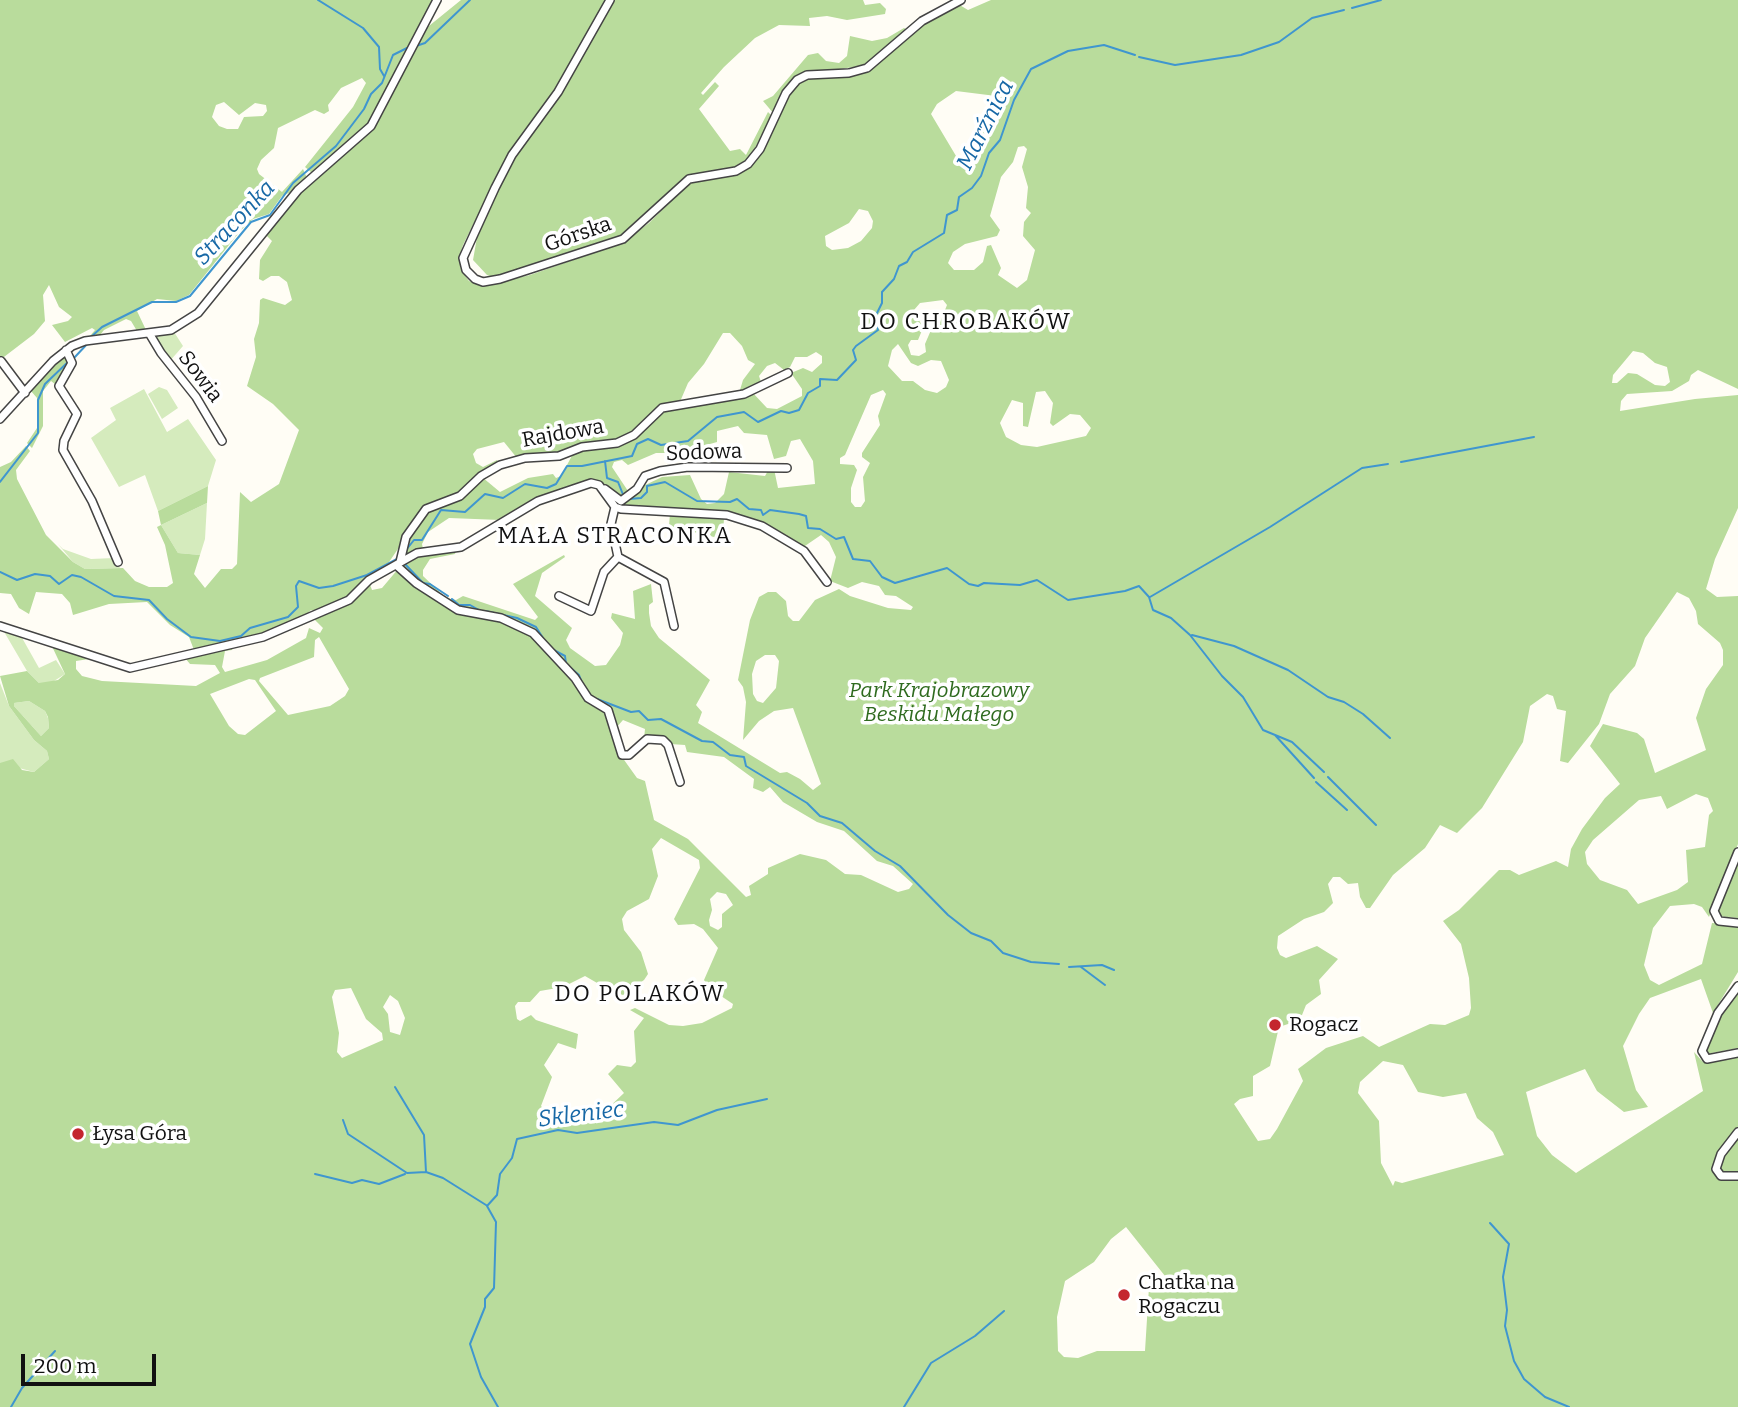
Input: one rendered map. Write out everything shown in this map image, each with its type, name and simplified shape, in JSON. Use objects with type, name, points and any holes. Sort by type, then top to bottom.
[{"type":"street","points":[[0,419],[25,393],[85,341],[176,328],[198,313],[298,190],[364,134],[380,111],[437,0]]},
{"type":"street","name":"Górska","points":[[610,0],[558,92],[512,155],[495,188],[464,255],[465,268],[475,279],[487,282],[500,279],[623,239],[689,179],[736,171],[748,164],[760,149],[786,93],[797,80],[811,75],[863,70],[922,21],[961,0]]},
{"type":"street","name":"Sowia","points":[[149,333],[161,353],[196,397],[222,441]]},
{"type":"street","points":[[69,356],[58,386],[77,414],[64,441],[63,450],[92,501],[118,562]]},
{"type":"street","points":[[1,361],[25,393]]},
{"type":"street","name":"Rajdowa","points":[[387,569],[400,557],[411,528],[431,504],[460,496],[481,476],[500,465],[525,458],[559,456],[583,447],[617,443],[634,435],[662,408],[744,394],[788,373]]},
{"type":"street","name":"Sodowa","points":[[599,485],[618,501],[631,495],[647,475],[673,468],[787,468]]},
{"type":"street","points":[[0,626],[123,667],[136,667],[271,635],[349,600],[369,580],[400,557],[423,551],[461,547],[538,501],[587,484],[599,485],[615,507],[744,519],[775,531],[810,557],[827,582]]},
{"type":"street","points":[[615,507],[611,524],[618,557],[664,582],[674,626]]},
{"type":"street","points":[[400,557],[416,583],[458,610],[501,618],[533,634],[575,678],[588,698],[607,710],[622,755],[629,755],[647,739],[663,740],[668,745],[680,782]]},
{"type":"street","points":[[559,596],[591,611],[604,572],[618,557]]},
{"type":"street","points":[[1738,852],[1714,911],[1719,920],[1738,923]]},
{"type":"street","points":[[1738,986],[1718,1013],[1702,1051],[1707,1059],[1738,1053]]},
{"type":"street","points":[[1738,1132],[1721,1154],[1716,1169],[1721,1176],[1738,1176]]},
{"type":"green space","points":[[0,0],[435,0],[372,121],[352,141],[312,173],[305,167],[353,107],[366,83],[362,78],[341,88],[328,105],[329,111],[324,114],[315,110],[278,128],[274,148],[261,160],[257,169],[259,174],[282,192],[303,169],[307,178],[295,190],[282,196],[269,214],[253,219],[241,230],[189,295],[176,301],[157,299],[137,311],[146,330],[137,331],[131,321],[126,319],[104,330],[100,335],[89,337],[95,330],[92,328],[65,342],[52,325],[68,321],[72,317],[59,307],[49,285],[43,295],[45,321],[34,334],[0,360]],"holes":[[[224,102],[239,115],[255,103],[266,105],[267,111],[263,116],[244,117],[238,129],[219,126],[212,117],[216,105]]]},
{"type":"green space","name":"Park Krajobrazowy Beskidu Małego","points":[[461,0],[607,0],[556,89],[506,158],[463,245],[459,257],[461,270],[469,281],[484,286],[530,275],[622,243],[649,223],[690,182],[734,174],[749,166],[761,151],[786,96],[798,81],[814,76],[866,71],[919,25],[958,4],[968,10],[991,0],[1738,0],[1738,389],[1698,370],[1691,375],[1689,381],[1672,391],[1627,394],[1621,401],[1620,411],[1738,395],[1738,508],[1715,559],[1706,589],[1717,597],[1738,596],[1738,844],[1709,917],[1702,907],[1694,904],[1670,906],[1653,928],[1644,965],[1650,980],[1659,985],[1702,964],[1712,923],[1738,925],[1738,972],[1713,1013],[1701,979],[1650,998],[1639,1014],[1623,1046],[1636,1090],[1648,1107],[1624,1112],[1597,1091],[1585,1069],[1526,1092],[1537,1136],[1552,1155],[1576,1173],[1703,1091],[1694,1052],[1703,1062],[1738,1056],[1738,1407],[0,1407],[0,763],[13,759],[22,770],[34,772],[49,759],[47,751],[34,740],[9,706],[0,676],[27,671],[39,683],[58,680],[65,674],[50,642],[95,658],[76,661],[76,669],[82,676],[102,681],[196,686],[220,673],[215,665],[190,664],[185,658],[234,645],[232,650],[225,651],[222,667],[225,672],[267,660],[306,638],[309,628],[320,633],[323,628],[312,617],[349,601],[369,582],[372,590],[382,588],[404,562],[432,551],[456,550],[455,554],[430,559],[423,570],[423,576],[446,598],[456,600],[463,596],[535,620],[538,617],[513,584],[564,555],[565,557],[542,573],[535,596],[572,628],[566,640],[570,648],[595,666],[606,665],[620,645],[623,633],[611,618],[612,613],[635,619],[633,591],[651,584],[651,626],[659,638],[710,680],[696,705],[702,712],[698,723],[780,773],[787,772],[800,779],[813,790],[821,784],[793,708],[774,711],[759,721],[743,740],[746,702],[743,687],[738,680],[750,620],[759,597],[768,592],[776,592],[786,601],[788,616],[793,621],[799,621],[815,600],[839,589],[850,596],[888,608],[911,610],[913,607],[896,596],[885,595],[879,586],[862,582],[848,588],[830,581],[836,557],[829,542],[821,535],[802,548],[776,530],[736,515],[619,507],[619,503],[641,487],[662,477],[690,475],[701,499],[707,504],[715,503],[724,494],[729,472],[765,476],[769,469],[774,469],[778,488],[815,484],[813,461],[800,439],[791,441],[786,456],[774,459],[767,435],[744,433],[738,426],[717,431],[717,442],[678,453],[656,453],[628,465],[622,460],[614,462],[612,467],[630,494],[622,499],[603,483],[592,480],[538,500],[501,520],[449,518],[428,532],[422,544],[423,549],[404,557],[402,555],[411,530],[426,510],[461,496],[482,477],[500,492],[528,478],[553,474],[556,478],[561,476],[574,452],[624,442],[663,409],[752,392],[767,408],[777,409],[802,396],[802,389],[791,373],[803,368],[812,372],[822,363],[822,356],[816,352],[807,357],[795,357],[790,367],[784,370],[775,363],[767,366],[759,376],[762,385],[743,392],[740,390],[743,380],[755,364],[748,360],[742,346],[730,333],[723,333],[704,364],[688,383],[679,404],[657,409],[638,430],[623,440],[582,446],[559,454],[532,453],[517,458],[504,442],[477,449],[473,454],[476,463],[483,467],[497,460],[499,464],[480,475],[459,495],[431,504],[425,509],[385,568],[350,597],[318,612],[311,610],[300,620],[271,633],[194,650],[189,637],[170,625],[147,602],[109,604],[73,615],[70,603],[62,594],[36,592],[29,614],[19,608],[11,594],[0,593],[0,467],[11,462],[26,446],[30,451],[16,470],[17,479],[46,535],[73,562],[85,569],[123,568],[135,581],[149,587],[167,587],[173,583],[165,545],[157,527],[161,525],[178,553],[200,555],[194,574],[205,588],[221,569],[232,569],[237,564],[240,492],[251,502],[279,484],[299,430],[273,404],[247,386],[256,357],[254,339],[259,323],[260,300],[263,298],[285,305],[292,300],[287,282],[279,276],[271,276],[263,281],[259,279],[260,260],[272,241],[265,234],[305,186],[367,135],[383,113],[424,30]],"holes":[[[956,91],[996,96],[1001,105],[989,126],[984,121],[976,125],[979,143],[967,167],[962,166],[931,114],[937,104]],[[1024,146],[1027,149],[1022,167],[1028,187],[1026,208],[1031,213],[1024,222],[1023,236],[1035,250],[1027,280],[1017,288],[998,275],[1001,268],[991,245],[987,246],[983,262],[974,270],[954,270],[948,263],[953,252],[965,244],[997,236],[1000,230],[990,216],[1001,177],[1013,162],[1018,147]],[[859,209],[868,211],[873,221],[872,228],[861,241],[848,248],[832,250],[826,246],[825,236],[849,223]],[[943,300],[947,305],[939,325],[931,330],[925,344],[926,352],[919,356],[911,355],[908,345],[911,340],[918,340],[923,328],[914,310],[920,303]],[[898,344],[911,363],[918,366],[931,360],[941,361],[949,380],[946,387],[937,393],[925,390],[913,381],[902,381],[888,366],[892,350]],[[1633,351],[1643,353],[1655,363],[1667,367],[1670,382],[1665,386],[1655,385],[1637,374],[1628,373],[1617,383],[1612,383],[1613,375]],[[883,390],[886,394],[878,416],[880,425],[862,453],[862,457],[870,463],[863,477],[865,501],[861,507],[855,507],[851,502],[851,488],[857,470],[854,465],[840,464],[840,458],[845,455],[871,395]],[[1045,391],[1053,403],[1050,423],[1053,426],[1070,414],[1080,415],[1091,428],[1086,436],[1037,447],[1021,445],[1006,437],[1000,423],[1012,400],[1023,403],[1023,426],[1028,427],[1036,392]],[[1677,592],[1689,598],[1696,611],[1698,624],[1720,643],[1723,650],[1723,665],[1706,689],[1696,718],[1706,750],[1655,773],[1644,739],[1637,733],[1603,724],[1590,746],[1620,784],[1605,798],[1582,829],[1571,849],[1568,867],[1556,861],[1519,875],[1510,870],[1499,870],[1459,910],[1443,921],[1461,944],[1469,978],[1469,1015],[1445,1025],[1430,1024],[1379,1047],[1363,1036],[1326,1048],[1298,1069],[1303,1081],[1277,1129],[1270,1139],[1258,1141],[1234,1104],[1240,1099],[1253,1096],[1253,1076],[1270,1066],[1279,1027],[1300,1020],[1306,1005],[1321,994],[1319,980],[1338,959],[1317,946],[1286,958],[1280,955],[1277,948],[1278,936],[1304,919],[1324,912],[1333,903],[1328,884],[1333,877],[1340,877],[1348,884],[1358,883],[1360,897],[1366,908],[1370,908],[1393,875],[1425,848],[1440,825],[1457,833],[1482,808],[1523,742],[1530,706],[1547,694],[1553,696],[1557,709],[1566,711],[1560,761],[1568,763],[1599,724],[1610,694],[1635,666],[1645,638]],[[319,637],[349,689],[345,696],[330,706],[288,715],[259,681],[260,678],[314,657],[315,640]],[[765,655],[775,655],[779,661],[776,688],[763,703],[757,701],[753,694],[752,674],[756,661]],[[249,679],[255,680],[276,711],[245,735],[238,734],[229,726],[210,694]],[[29,701],[45,711],[49,728],[41,736],[14,706],[14,703]],[[623,720],[645,729],[644,739],[662,737],[670,744],[685,745],[687,752],[724,757],[754,779],[753,788],[763,792],[770,787],[783,802],[817,822],[844,831],[877,861],[893,866],[913,884],[909,889],[898,892],[861,875],[845,874],[826,860],[800,854],[768,868],[768,874],[749,886],[751,895],[746,897],[688,839],[654,820],[645,781],[637,778],[622,757],[616,728]],[[1696,794],[1708,798],[1713,811],[1709,815],[1705,847],[1686,850],[1688,882],[1677,890],[1638,904],[1627,890],[1600,880],[1587,864],[1585,852],[1593,840],[1639,800],[1661,796],[1667,809]],[[661,838],[699,860],[700,868],[674,919],[678,925],[694,924],[703,929],[718,948],[704,980],[709,988],[733,1004],[732,1008],[702,1023],[683,1026],[669,1025],[635,1008],[630,1010],[644,1018],[634,1031],[636,1062],[631,1067],[617,1065],[608,1074],[624,1093],[606,1110],[582,1119],[551,1118],[541,1106],[552,1077],[544,1065],[558,1043],[576,1049],[578,1034],[536,1020],[531,1015],[520,1021],[517,1019],[515,1006],[518,1002],[530,1002],[540,991],[563,987],[585,976],[623,995],[644,980],[648,974],[641,952],[624,930],[622,919],[627,911],[649,899],[658,876],[652,849]],[[717,892],[726,894],[733,905],[722,914],[722,927],[718,930],[710,926],[712,910],[710,899]],[[351,988],[366,1019],[382,1033],[383,1040],[342,1058],[337,1052],[339,1033],[332,997],[335,990]],[[390,995],[398,1001],[405,1018],[400,1035],[390,1032],[388,1014],[383,1007]],[[1383,1061],[1403,1065],[1418,1092],[1443,1097],[1466,1093],[1477,1118],[1493,1132],[1504,1155],[1402,1183],[1395,1181],[1393,1186],[1381,1163],[1379,1121],[1358,1093],[1360,1082]],[[1126,1227],[1165,1276],[1149,1287],[1145,1351],[1097,1351],[1078,1358],[1064,1357],[1058,1351],[1057,1317],[1065,1281],[1094,1262],[1111,1239]]]},
{"type":"green space","points":[[612,0],[863,0],[865,5],[880,3],[886,9],[885,14],[847,20],[827,16],[809,18],[810,26],[779,25],[755,38],[724,67],[701,93],[703,95],[715,82],[719,86],[699,109],[730,151],[740,149],[746,155],[768,112],[772,116],[749,159],[736,168],[696,175],[621,237],[493,277],[487,275],[473,260],[479,226],[506,170]]},
{"type":"green space","points":[[904,28],[908,30],[866,65],[802,75],[774,114],[763,101],[773,96],[808,55],[818,53],[826,61],[839,63],[847,56],[850,36],[872,41],[887,38]]},
{"type":"green space","points":[[174,332],[183,346],[169,362],[153,337]]},
{"type":"green space","points":[[66,354],[71,362],[55,384],[51,381],[43,391],[43,426],[32,448],[27,443],[37,428],[37,398],[31,391]]},
{"type":"green space","points":[[159,387],[167,390],[178,408],[162,419],[148,394]]},
{"type":"green space","points":[[144,389],[167,432],[188,419],[216,460],[208,486],[158,511],[145,475],[119,487],[91,438],[116,420],[110,408]]},
{"type":"green space","points":[[208,486],[207,503],[161,525],[158,511]]},
{"type":"green space","points":[[207,503],[205,539],[200,555],[178,553],[161,525]]},
{"type":"green space","points":[[670,513],[724,518],[723,535],[718,538],[669,526]]},
{"type":"green space","points":[[58,544],[63,549],[91,559],[114,558],[120,568],[85,569],[73,562]]},
{"type":"green space","points":[[3,630],[21,636],[39,668],[56,660],[65,674],[51,683],[39,683],[27,671]]},
{"type":"green space","points":[[0,683],[9,706],[34,740],[47,751],[49,759],[34,772],[0,763]]},
{"type":"green space","points":[[29,701],[45,711],[48,718],[49,728],[41,736],[14,706],[14,703]]},
{"type":"green space","points":[[1738,859],[1738,918],[1717,916],[1716,909]]},
{"type":"green space","points":[[1738,985],[1738,1048],[1706,1054],[1705,1046],[1725,1002]]},
{"type":"waterway","points":[[318,0],[363,28],[379,47],[380,69],[384,76]]},
{"type":"waterway","name":"Straconka","points":[[416,46],[425,43],[470,0]]},
{"type":"waterway","points":[[1352,8],[1381,0]]},
{"type":"waterway","points":[[1139,57],[1175,65],[1241,55],[1279,42],[1312,18],[1344,10]]},
{"type":"waterway","name":"Marźnica","points":[[406,550],[414,540],[422,540],[441,510],[465,512],[485,494],[503,498],[525,484],[547,488],[556,484],[567,466],[582,466],[632,456],[637,444],[648,439],[661,445],[688,441],[717,417],[744,412],[758,422],[781,411],[789,413],[799,410],[808,393],[820,386],[820,379],[837,380],[856,360],[853,350],[856,346],[878,330],[874,319],[882,303],[882,292],[894,279],[899,266],[907,262],[913,252],[944,233],[947,215],[957,210],[959,197],[972,188],[981,176],[989,153],[1000,140],[1014,100],[1031,69],[1068,51],[1104,45],[1135,55]]},
{"type":"waterway","name":"Straconka","points":[[91,337],[102,327],[152,302],[176,302],[190,296],[251,222],[270,215],[293,183],[336,146],[364,109],[371,94],[382,83],[393,55],[407,48]]},
{"type":"waterway","name":"Straconka","points":[[74,358],[89,342]]},
{"type":"waterway","name":"Straconka","points":[[0,482],[38,433],[38,400],[45,384],[69,361]]},
{"type":"waterway","points":[[1401,462],[1534,437]]},
{"type":"waterway","points":[[605,461],[607,478],[618,482],[624,497]]},
{"type":"waterway","points":[[1150,597],[1270,527],[1362,468],[1388,464]]},
{"type":"waterway","points":[[629,499],[641,498],[647,492],[647,486],[665,482],[697,501],[730,502],[737,499],[749,509],[761,510],[763,515],[770,510],[806,516],[808,528],[820,529],[836,539],[844,537],[853,559],[870,561],[882,577],[895,583],[947,568],[969,584],[978,586],[984,583],[1020,585],[1037,580],[1068,600],[1125,591],[1139,586],[1149,597],[1153,610],[1171,618],[1190,635],[1222,676],[1243,697],[1263,730],[1292,742],[1324,772]]},
{"type":"waterway","name":"Marźnica","points":[[0,572],[17,580],[35,574],[50,576],[59,584],[72,575],[81,577],[114,596],[149,600],[167,619],[191,637],[220,641],[241,636],[250,628],[288,617],[298,607],[296,586],[299,581],[319,588],[333,586],[367,575],[397,559]]},
{"type":"waterway","points":[[405,564],[423,583],[430,584],[448,596]]},
{"type":"waterway","points":[[452,599],[459,605],[470,605],[479,610]]},
{"type":"waterway","points":[[485,611],[517,618],[536,627],[543,638]]},
{"type":"waterway","points":[[1192,635],[1234,646],[1288,670],[1328,697],[1344,702],[1363,714],[1390,738]]},
{"type":"waterway","points":[[550,648],[565,656],[566,664],[579,675],[582,683]]},
{"type":"waterway","points":[[597,699],[631,712],[639,711],[648,720],[661,719],[702,741],[713,742],[730,755],[744,757],[746,766],[807,803],[820,816],[842,823],[875,851],[900,866],[948,915],[971,933],[991,941],[1003,953],[1031,962],[1059,964]]},
{"type":"waterway","points":[[1275,735],[1314,778]]},
{"type":"waterway","points":[[1328,777],[1376,825]]},
{"type":"waterway","points":[[1316,782],[1347,810]]},
{"type":"waterway","points":[[1069,967],[1102,965],[1114,970]]},
{"type":"waterway","points":[[1081,967],[1105,985]]},
{"type":"waterway","points":[[395,1087],[424,1135],[426,1172]]},
{"type":"waterway","name":"Skleniec","points":[[498,1407],[481,1377],[470,1344],[485,1307],[485,1299],[494,1288],[496,1222],[487,1206],[497,1195],[500,1174],[512,1158],[517,1139],[558,1130],[577,1133],[654,1122],[678,1125],[717,1110],[767,1099]]},
{"type":"waterway","points":[[343,1120],[348,1134],[407,1173],[426,1172],[443,1178],[486,1205]]},
{"type":"waterway","points":[[315,1174],[352,1183],[362,1180],[379,1184],[405,1174]]},
{"type":"waterway","points":[[1490,1223],[1509,1244],[1503,1277],[1507,1310],[1505,1326],[1514,1361],[1524,1379],[1545,1397],[1569,1407]]},
{"type":"waterway","points":[[904,1407],[931,1363],[975,1336],[1004,1311]]},
{"type":"waterway","points":[[11,1407],[22,1388],[55,1351]]},
{"type":"place","name":"Rogacz","points":[[1275,1025]]},
{"type":"place","name":"Łysa Góra","points":[[78,1134]]},
{"type":"place","name":"Chatka na Rogaczu","points":[[1124,1295]]},
{"type":"district","name":"DO CHROBAKÓW","points":[[966,323]]},
{"type":"district","name":"MAŁA STRACONKA","points":[[615,537]]},
{"type":"district","name":"DO POLAKÓW","points":[[640,995]]}]
